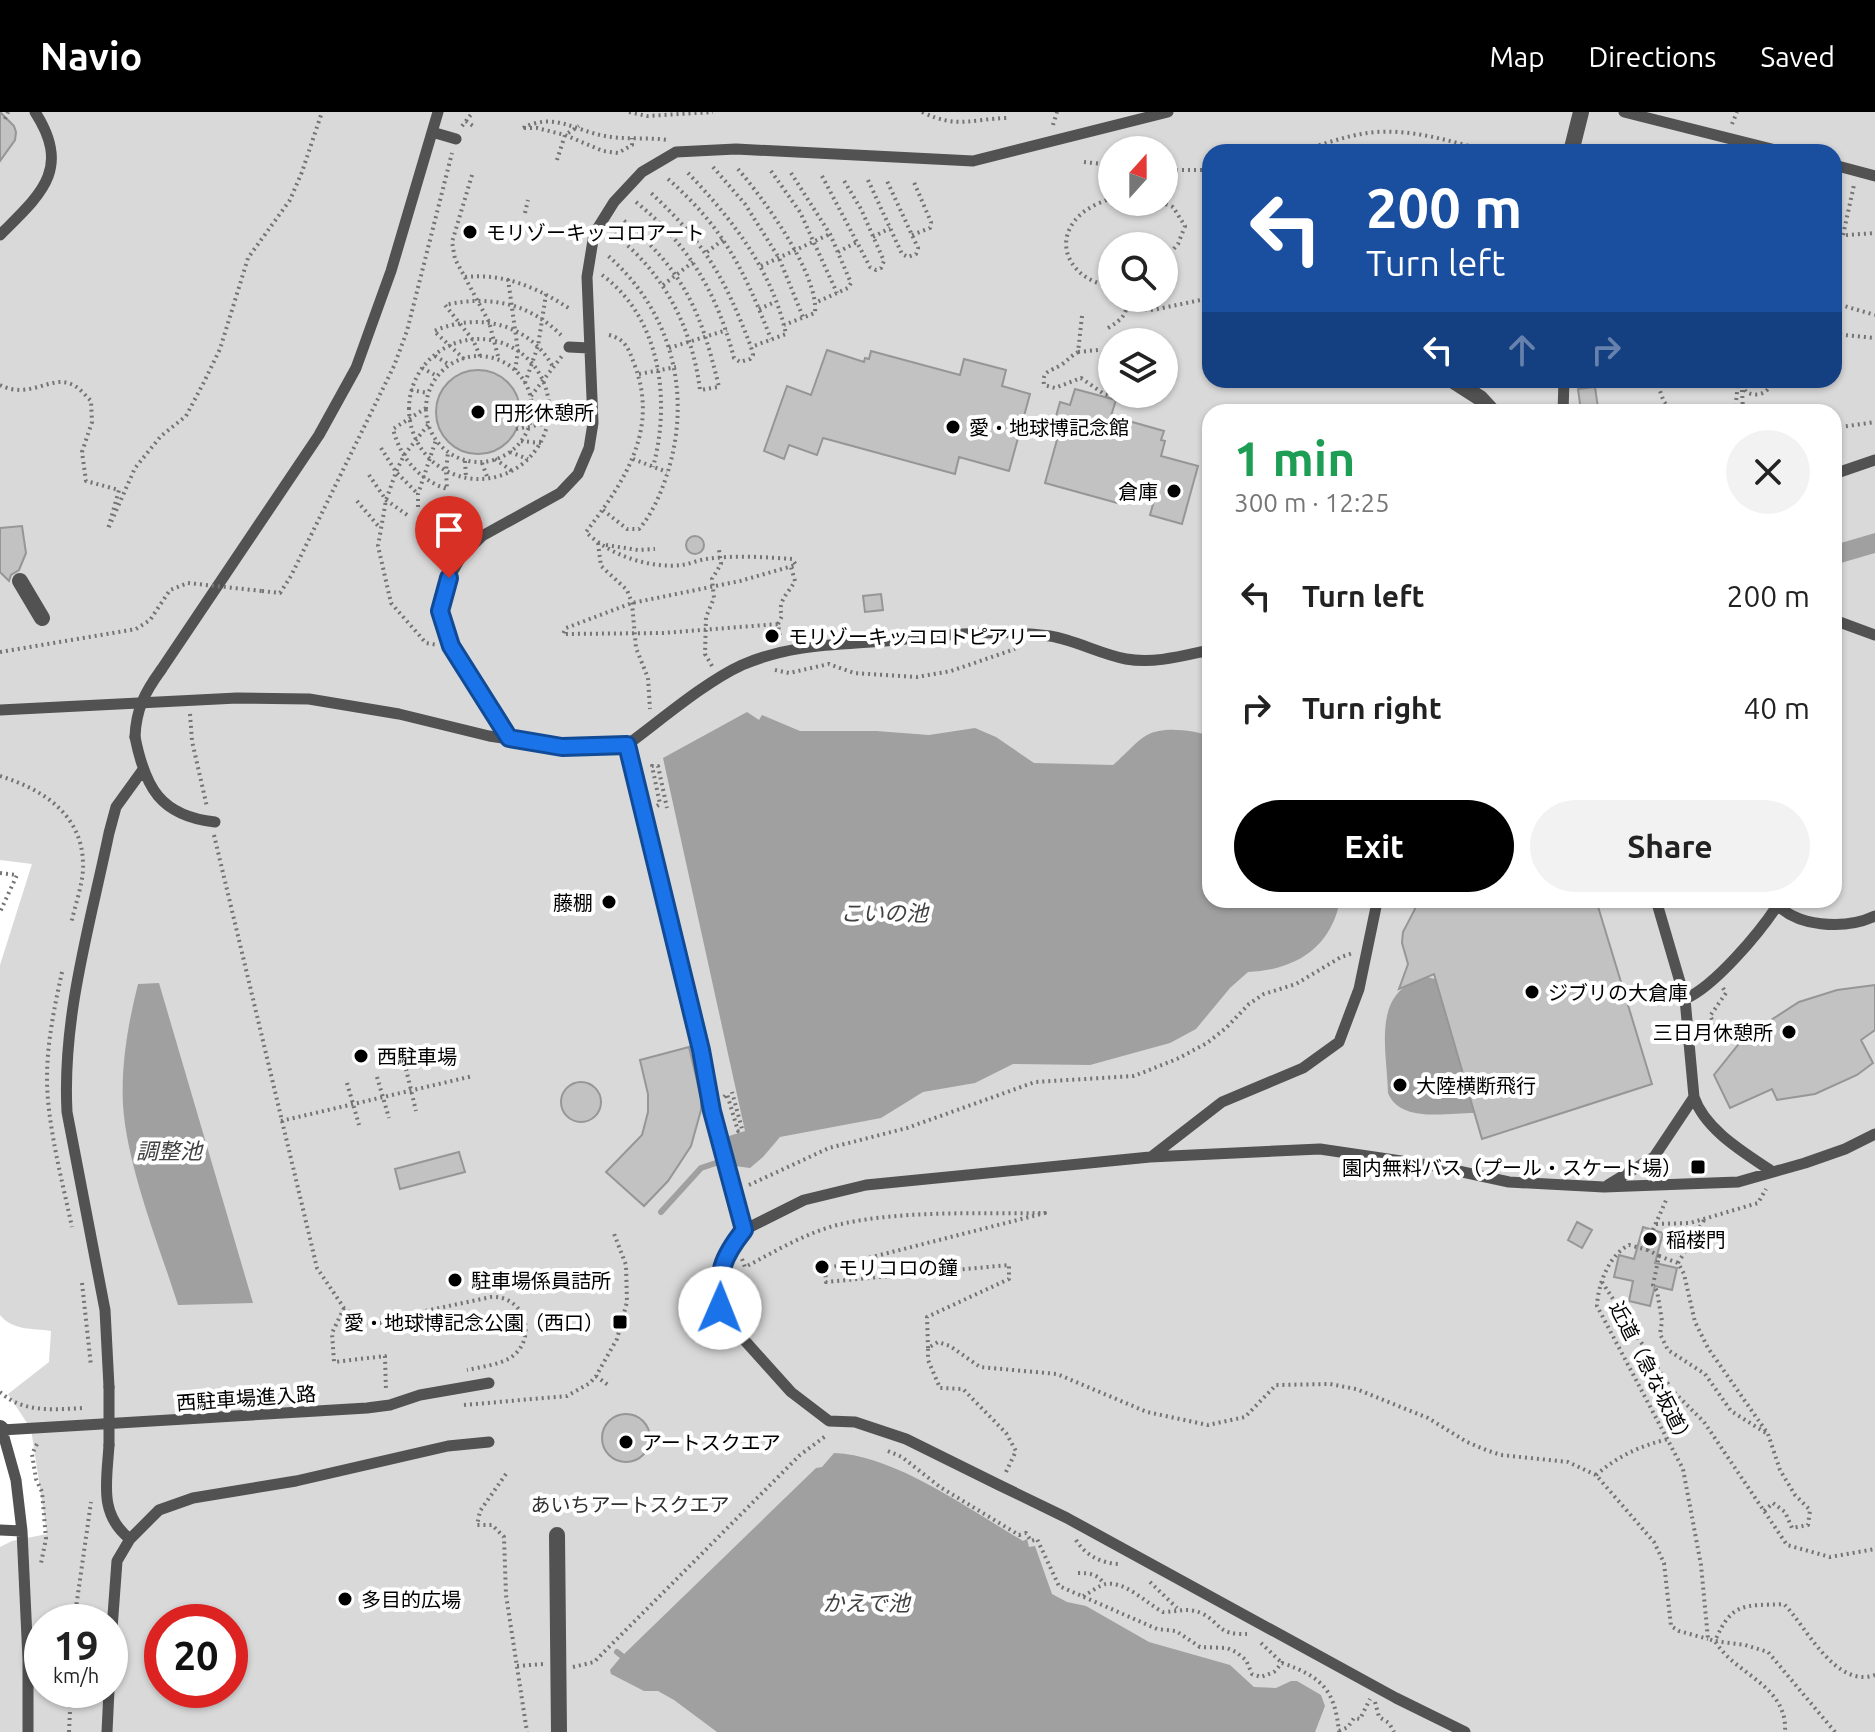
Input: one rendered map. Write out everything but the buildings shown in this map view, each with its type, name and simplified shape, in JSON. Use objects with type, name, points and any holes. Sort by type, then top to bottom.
[{"type":"street","points":[[1573,144],[1581,112]]},
{"type":"street","points":[[1464,388],[1486,404]]},
{"type":"street","points":[[20,581],[44,627]]},
{"type":"street","points":[[557,1535],[563,1665],[559,1732]]},
{"type":"lane","points":[[0,235],[48,180],[53,153],[47,129],[35,112]]},
{"type":"lane","points":[[213,821],[189,819],[171,808],[153,789],[142,771],[135,737],[136,716],[143,694],[319,435],[356,368],[391,271],[438,112]]},
{"type":"lane","points":[[509,738],[451,646],[440,611],[449,578],[461,557],[482,536],[560,493],[578,474],[589,448],[593,423],[587,277],[594,234],[614,202],[642,172],[676,152],[736,149],[973,161],[1168,112]]},
{"type":"lane","points":[[1624,112],[1751,144]]},
{"type":"lane","points":[[432,132],[456,139]]},
{"type":"lane","points":[[1842,167],[1875,176]]},
{"type":"lane","points":[[569,347],[589,348]]},
{"type":"lane","points":[[1842,471],[1875,460]]},
{"type":"lane","points":[[1842,623],[1875,635]]},
{"type":"lane","points":[[0,710],[237,698],[309,699],[399,714],[489,736],[562,747],[627,745],[739,666],[766,655],[806,646],[940,634],[988,633],[1051,637],[1126,659],[1162,660],[1202,652]]},
{"type":"lane","points":[[627,745],[744,1230]]},
{"type":"lane","points":[[130,1539],[116,1528],[108,1511],[109,1387],[105,1310],[67,1112],[65,1081],[72,1004],[109,833],[116,807],[142,771]]},
{"type":"lane","points":[[1150,1157],[1222,1102],[1303,1068],[1339,1042],[1359,989],[1376,908]]},
{"type":"lane","points":[[1658,908],[1685,999],[1694,1097],[1699,1112],[1773,1172]]},
{"type":"lane","points":[[1685,999],[1716,976],[1766,923],[1773,908]]},
{"type":"lane","points":[[1782,908],[1813,923],[1848,924],[1875,916]]},
{"type":"lane","points":[[1604,1187],[1654,1157],[1694,1097]]},
{"type":"lane","points":[[1465,1732],[1396,1698],[1067,1518],[906,1439],[855,1422],[829,1421],[791,1392],[720,1308],[718,1277],[730,1248],[744,1230],[804,1200],[866,1185],[1150,1157],[1320,1149],[1435,1166],[1509,1182],[1604,1187],[1738,1182],[1845,1149],[1875,1134]]},
{"type":"lane","points":[[713,1341],[738,1333]]},
{"type":"lane","name":"西駐車場進入路","points":[[1,1429],[367,1408],[489,1383]]},
{"type":"lane","points":[[1,1429],[16,1480],[22,1531],[28,1732]]},
{"type":"lane","points":[[114,1604],[117,1561],[130,1539],[159,1510],[193,1498],[296,1481],[448,1446],[489,1442]]},
{"type":"lane","points":[[0,1530],[22,1531]]},
{"type":"lane","points":[[107,1732],[108,1708]]},
{"type":"path","points":[[5,119],[8,112]]},
{"type":"path","points":[[0,385],[14,392],[67,382],[91,401],[92,422],[82,452],[86,481],[119,490],[108,529],[135,468],[161,436],[186,416],[204,382],[220,349],[248,258],[290,200],[322,112]]},
{"type":"path","points":[[0,652],[136,629],[150,620],[170,590],[188,583],[280,593],[394,366],[407,331],[456,139],[473,112]]},
{"type":"path","points":[[629,112],[647,116],[713,112]]},
{"type":"path","points":[[922,112],[955,123],[1007,118]]},
{"type":"path","points":[[1054,121],[1057,112]]},
{"type":"path","points":[[632,138],[632,145],[618,153],[603,151],[565,135],[523,128],[542,116],[565,119],[607,137],[632,138],[671,140],[676,152]]},
{"type":"path","points":[[466,121],[473,126]]},
{"type":"path","points":[[557,160],[565,135],[579,126]]},
{"type":"path","points":[[1326,144],[1368,133],[1393,132],[1460,144]]},
{"type":"path","points":[[1084,162],[1098,164]]},
{"type":"path","points":[[713,167],[745,204],[779,258],[803,317]]},
{"type":"path","points":[[738,169],[777,219],[795,250],[816,302],[815,313],[784,325]]},
{"type":"path","points":[[1178,170],[1202,170]]},
{"type":"path","points":[[771,171],[800,212],[837,293]]},
{"type":"path","points":[[1858,171],[1843,235],[1875,233]]},
{"type":"path","points":[[688,173],[730,219],[761,266],[784,325],[786,334],[751,347]]},
{"type":"path","points":[[791,173],[830,234],[851,283],[848,288],[816,302]]},
{"type":"path","points":[[472,175],[452,242],[455,259],[489,322],[499,360]]},
{"type":"path","points":[[822,176],[870,267],[876,270],[881,268],[884,261],[843,179]]},
{"type":"path","points":[[668,179],[696,203],[724,239],[747,279],[771,340]]},
{"type":"path","points":[[868,180],[902,254],[908,257],[916,254],[918,248],[887,181]]},
{"type":"path","points":[[912,235],[930,228],[931,222],[913,180]]},
{"type":"path","points":[[636,202],[665,227],[693,262],[720,311],[734,358],[740,362],[750,359],[753,355],[751,347],[723,278],[677,217],[649,191]]},
{"type":"path","points":[[525,213],[528,200]]},
{"type":"path","points":[[1098,204],[1078,217],[1069,229],[1066,245],[1076,271],[1098,284]]},
{"type":"path","points":[[1178,215],[1185,226],[1178,244]]},
{"type":"path","points":[[614,234],[646,263],[663,285],[683,321],[698,369],[700,390],[719,387],[700,317],[677,274],[623,220]]},
{"type":"path","points":[[873,237],[890,228]]},
{"type":"path","points":[[761,266],[830,234]]},
{"type":"path","points":[[706,253],[724,239]]},
{"type":"path","points":[[838,252],[857,242]]},
{"type":"path","points":[[603,510],[627,529],[639,529],[661,491],[679,425],[676,367],[669,348],[645,297],[606,254]]},
{"type":"path","points":[[663,285],[693,262]]},
{"type":"path","points":[[602,275],[631,305],[646,333],[659,371],[663,411],[660,442],[653,467]]},
{"type":"path","points":[[465,277],[508,279],[546,294],[570,309]]},
{"type":"path","points":[[508,279],[518,351],[515,371]]},
{"type":"path","points":[[525,383],[538,346],[546,294]]},
{"type":"path","points":[[480,356],[473,340],[445,305],[478,300],[513,305],[543,320],[562,336],[569,347],[530,397]]},
{"type":"path","points":[[1178,305],[1202,300]]},
{"type":"path","points":[[759,309],[775,302]]},
{"type":"path","points":[[1842,305],[1875,315]]},
{"type":"path","points":[[1108,328],[1119,321],[1125,312]]},
{"type":"path","points":[[1078,352],[1082,316]]},
{"type":"path","points":[[464,359],[434,331],[460,322],[489,322],[516,331],[538,346],[553,367]]},
{"type":"path","points":[[669,348],[727,330]]},
{"type":"path","points":[[609,335],[620,338],[628,346],[638,374],[642,412],[633,459],[618,491],[586,532],[596,542],[628,557],[656,565],[683,565],[707,558],[792,559],[796,565],[632,603],[566,628],[563,634],[706,630],[778,624]]},
{"type":"path","points":[[1842,335],[1875,338]]},
{"type":"path","points":[[473,340],[494,341],[518,351],[532,364],[543,381],[549,403],[548,423],[541,443],[528,459],[512,471],[488,479],[466,478],[446,471],[429,459],[415,440],[409,419],[411,390],[422,368],[434,355],[451,345],[473,340]]},
{"type":"path","points":[[1098,350],[1078,352],[1047,371],[1043,381],[1046,387],[1065,386],[1081,378],[1098,390]]},
{"type":"path","points":[[434,355],[450,365]]},
{"type":"path","points":[[480,356],[499,360],[515,371],[525,383],[530,397],[532,410],[529,425],[521,441],[510,452],[495,459],[481,462],[465,460],[448,452],[436,440],[428,425],[428,393],[437,376],[464,359],[480,356]]},
{"type":"path","points":[[638,374],[676,367]]},
{"type":"path","points":[[422,368],[437,376]]},
{"type":"path","points":[[1742,389],[1758,398],[1769,388]]},
{"type":"path","points":[[1742,389],[1743,404]]},
{"type":"path","points":[[411,390],[428,393]]},
{"type":"path","points":[[532,410],[549,403]]},
{"type":"path","points":[[426,408],[393,429],[404,455],[423,476],[447,489],[448,452]]},
{"type":"path","points":[[1842,427],[1875,422]]},
{"type":"path","points":[[516,429],[548,423]]},
{"type":"path","points":[[428,425],[404,455],[396,472],[386,500],[378,546],[391,603],[426,643],[451,646]]},
{"type":"path","points":[[418,507],[418,494],[436,440]]},
{"type":"path","points":[[521,441],[541,443]]},
{"type":"path","points":[[381,448],[396,472],[418,494]]},
{"type":"path","points":[[510,452],[528,459]]},
{"type":"path","points":[[495,459],[512,471]]},
{"type":"path","points":[[633,459],[667,472]]},
{"type":"path","points":[[465,460],[466,478]]},
{"type":"path","points":[[481,462],[488,479]]},
{"type":"path","points":[[369,475],[386,500],[410,517]]},
{"type":"path","points":[[357,501],[380,528]]},
{"type":"path","points":[[596,542],[638,550],[655,549]]},
{"type":"path","points":[[596,542],[601,566],[627,590],[632,603],[636,648],[648,678],[653,727]]},
{"type":"path","points":[[719,550],[721,559],[712,579],[714,598],[706,617],[705,654],[719,678]]},
{"type":"path","points":[[782,651],[778,624],[783,599],[795,581],[791,567]]},
{"type":"path","points":[[44,627],[47,644]]},
{"type":"path","points":[[766,655],[770,666],[779,672],[789,673],[829,664],[854,673],[917,677],[951,671],[1051,637]]},
{"type":"path","points":[[190,709],[192,741],[317,1268],[344,1308],[361,1321],[376,1325],[392,1318],[491,1297],[502,1296],[512,1300],[523,1315],[527,1330],[518,1350],[509,1359],[460,1371]]},
{"type":"path","points":[[646,765],[655,807],[660,804],[652,766],[658,766],[667,808]]},
{"type":"path","points":[[0,776],[44,794],[63,811],[76,829]]},
{"type":"path","points":[[0,873],[17,875],[0,912]]},
{"type":"path","points":[[733,1185],[829,1148],[907,1128],[1035,1082],[1134,1076],[1207,1043],[1264,994],[1296,984],[1341,957],[1367,947]]},
{"type":"path","points":[[1716,976],[1726,993],[1710,1016],[1724,1041]]},
{"type":"path","points":[[406,1069],[416,1111]]},
{"type":"path","points":[[281,1121],[473,1076]]},
{"type":"path","points":[[377,1077],[389,1118]]},
{"type":"path","points":[[347,1083],[359,1125]]},
{"type":"path","points":[[731,1129],[723,1096],[727,1094],[738,1131],[742,1129],[732,1092]]},
{"type":"path","points":[[1664,1203],[1655,1227],[1690,1223],[1758,1203],[1773,1172]]},
{"type":"path","points":[[730,1248],[745,1267],[796,1240],[840,1224],[959,1214],[1045,1213],[825,1269],[826,1282],[1009,1265],[1009,1279],[927,1317],[928,1360],[940,1388],[963,1389],[1006,1433],[1016,1451],[999,1485]]},
{"type":"path","points":[[1678,1263],[1705,1218]]},
{"type":"path","name":"近道（急な坂道）","points":[[1659,1256],[1648,1246],[1629,1245],[1619,1250],[1602,1282],[1597,1306],[1683,1469],[1704,1594],[1708,1639]]},
{"type":"path","points":[[1763,1512],[1773,1503],[1785,1512],[1792,1528],[1808,1525],[1810,1510],[1795,1495],[1780,1470],[1768,1434],[1708,1348],[1695,1322],[1684,1274],[1678,1263],[1659,1256],[1653,1285],[1657,1291],[1662,1321],[1660,1334],[1668,1350],[1682,1362],[1705,1374],[1731,1411],[1768,1434]]},
{"type":"path","points":[[1602,1282],[1672,1390],[1704,1422],[1787,1545],[1830,1557],[1875,1549]]},
{"type":"path","points":[[344,1308],[332,1333],[334,1362],[385,1356],[386,1391]]},
{"type":"path","points":[[928,1348],[938,1342],[950,1346],[980,1367],[1057,1374],[1147,1412],[1208,1425],[1245,1417],[1276,1385],[1330,1384],[1356,1389],[1428,1418],[1467,1442],[1501,1455],[1568,1462],[1596,1475],[1654,1542],[1664,1563],[1671,1626],[1715,1641],[1768,1652],[1835,1732]]},
{"type":"path","points":[[596,1376],[608,1385]]},
{"type":"path","points":[[0,1392],[17,1404],[35,1409],[97,1407]]},
{"type":"path","points":[[517,1666],[594,1662],[800,1455],[822,1440],[841,1421]]},
{"type":"path","points":[[1596,1475],[1614,1460],[1642,1446],[1668,1439]]},
{"type":"path","points":[[875,1445],[902,1457],[940,1487],[1019,1535],[1026,1533],[1031,1541],[1037,1539],[1059,1586],[1157,1629],[1176,1631],[1200,1647],[1227,1648],[1236,1652],[1246,1660],[1252,1674],[1261,1677],[1274,1672],[1282,1663]]},
{"type":"path","points":[[506,1474],[480,1511],[477,1525],[492,1525],[504,1537],[506,1595],[527,1732]]},
{"type":"path","points":[[77,1604],[92,1495]]},
{"type":"path","points":[[1078,1573],[1091,1573],[1101,1578],[1104,1584]]},
{"type":"path","points":[[1083,1596],[1104,1584],[1139,1594],[1163,1612],[1177,1608],[1200,1613],[1230,1635],[1247,1634],[1282,1663],[1299,1669],[1331,1692],[1336,1704],[1339,1732],[1348,1727],[1354,1718],[1360,1719],[1370,1699]]},
{"type":"path","points":[[1715,1641],[1725,1618],[1741,1605],[1784,1604],[1828,1660],[1850,1673],[1868,1677],[1875,1675]]},
{"type":"path","points":[[1715,1641],[1723,1654],[1778,1699],[1785,1714],[1785,1732]]},
{"type":"path","points":[[69,1732],[70,1708]]},
{"type":"green space","name":"あいちアートスクエア","points":[[0,112],[1875,112],[1875,1732],[0,1732],[0,1547],[12,1541],[47,1534],[31,1429],[8,1394],[49,1362],[51,1331],[17,1326],[0,1315],[0,965],[32,864],[0,860]]},
{"type":"water","points":[[1875,533],[1875,553],[1842,563],[1842,543]]},
{"type":"water","name":"こいの池","points":[[747,712],[759,720],[762,715],[800,731],[929,735],[975,728],[996,737],[1034,763],[1113,765],[1138,741],[1154,732],[1195,732],[1202,734],[1202,908],[1338,908],[1328,932],[1308,954],[1281,967],[1248,972],[1230,988],[1196,1029],[1170,1043],[1090,1065],[1013,1064],[975,1083],[923,1092],[881,1118],[780,1137],[750,1168],[735,1166],[729,1136],[745,1131],[663,758]]},
{"type":"water","points":[[1427,977],[1435,979],[1474,1113],[1413,1113],[1394,1102],[1388,1093],[1385,1040],[1389,1008],[1397,994],[1409,984]]},
{"type":"water","name":"調整池","points":[[159,983],[253,1303],[178,1305],[137,1180],[123,1105],[124,1059],[138,984]]},
{"type":"water","name":"かえで池","points":[[834,1453],[882,1463],[907,1474],[1023,1541],[1027,1539],[1029,1547],[1035,1546],[1052,1594],[1067,1602],[1086,1606],[1149,1642],[1230,1665],[1254,1687],[1276,1688],[1297,1681],[1321,1695],[1325,1706],[1315,1732],[717,1732],[658,1691],[644,1691],[611,1674],[610,1670],[620,1658]]},
{"type":"waterway","points":[[661,1212],[701,1168],[740,1155]]},
{"type":"waterway","points":[[617,1652],[627,1660]]},
{"type":"place","name":"モリゾーキッコロアート","points":[[470,232]]},
{"type":"place","name":"円形休憩所","points":[[478,412]]},
{"type":"place","name":"愛・地球博記念館","points":[[953,427]]},
{"type":"place","name":"倉庫","points":[[1174,491]]},
{"type":"place","name":"モリゾーキッコロトピアリー","points":[[772,636]]},
{"type":"place","name":"藤棚","points":[[609,902]]},
{"type":"place","name":"ジブリの大倉庫","points":[[1532,992]]},
{"type":"place","name":"三日月休憩所","points":[[1789,1032]]},
{"type":"place","name":"西駐車場","points":[[361,1056]]},
{"type":"place","name":"大陸横断飛行","points":[[1400,1085]]},
{"type":"place","name":"園内無料バス（プール・スケート場）","points":[[1698,1167]]},
{"type":"place","name":"稲楼門","points":[[1650,1239]]},
{"type":"place","name":"モリコロの鐘","points":[[822,1267]]},
{"type":"place","name":"駐車場係員詰所","points":[[455,1280]]},
{"type":"place","name":"愛・地球博記念公園（西口）","points":[[620,1322]]},
{"type":"place","name":"アートスクエア","points":[[626,1442]]},
{"type":"place","name":"多目的広場","points":[[345,1599]]},
{"type":"route","points":[[449,578],[440,611],[451,646],[509,738],[562,747],[627,745],[701,1050],[712,1111],[744,1230],[730,1248],[718,1277],[720,1308]]}]
